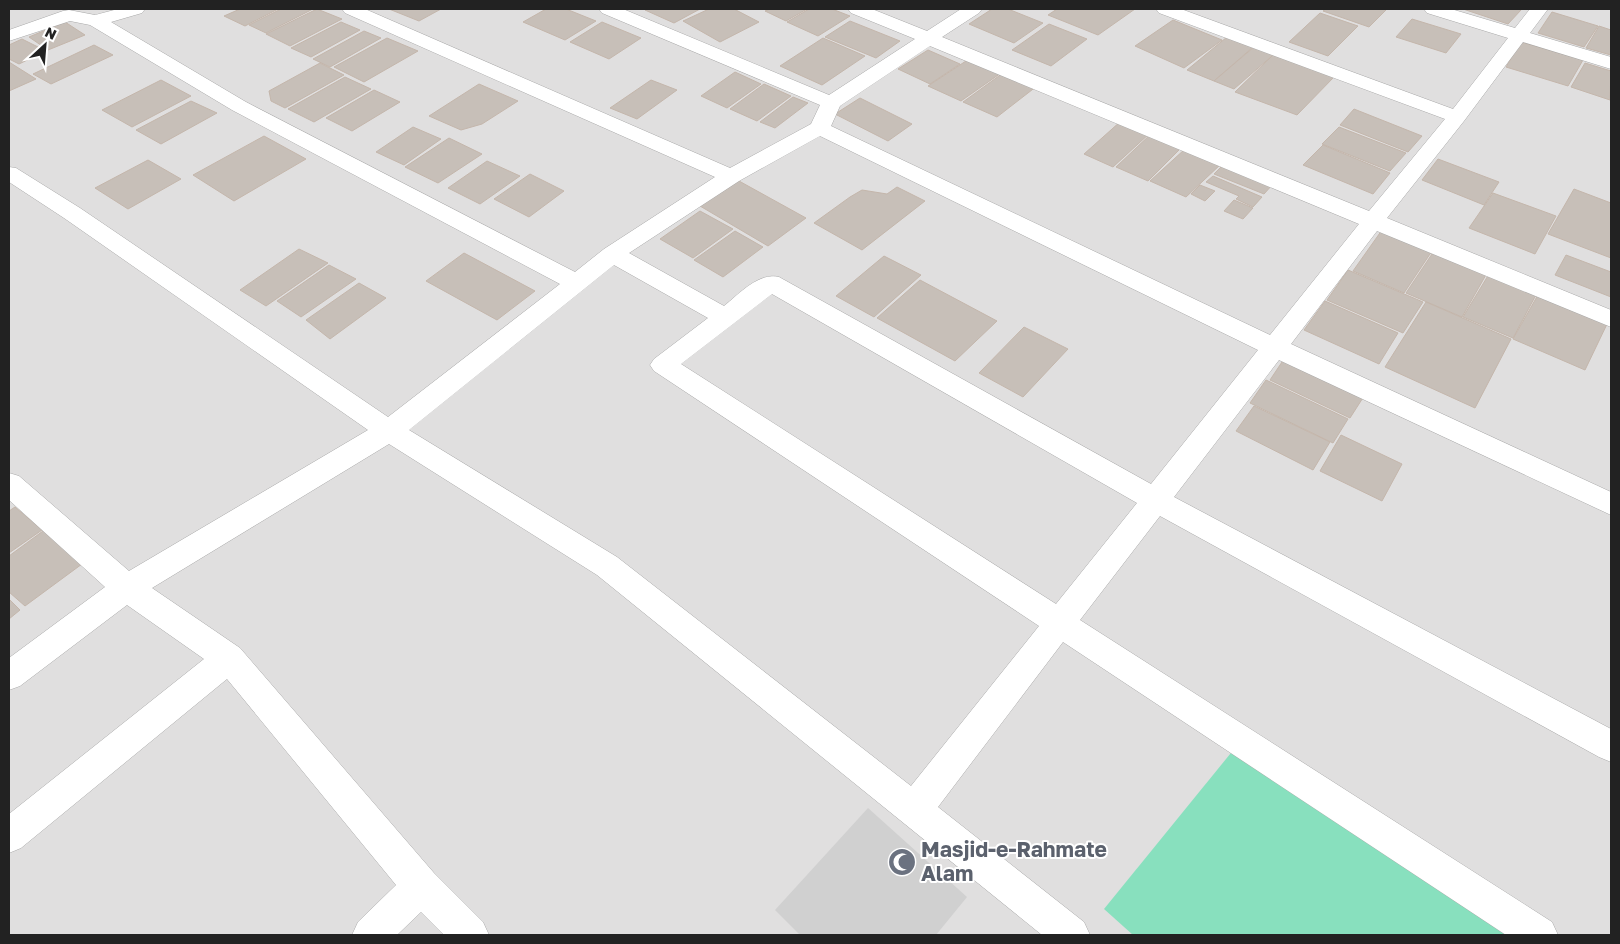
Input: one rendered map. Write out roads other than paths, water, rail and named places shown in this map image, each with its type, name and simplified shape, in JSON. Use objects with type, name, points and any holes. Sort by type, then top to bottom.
[{"type":"street","points":[[96,21],[136,9]]},
{"type":"street","points":[[351,9],[731,176]]},
{"type":"street","points":[[608,9],[831,103]]},
{"type":"street","points":[[857,9],[1611,318]]},
{"type":"street","points":[[9,676],[127,588],[389,430],[612,254],[731,176],[820,128],[831,103],[973,9]]},
{"type":"street","points":[[1165,9],[1457,117]]},
{"type":"street","points":[[1433,9],[1611,63]]},
{"type":"street","points":[[914,810],[1372,221],[1457,117],[1518,34],[1539,9]]},
{"type":"street","points":[[9,36],[70,15],[96,21],[239,106],[577,282]]},
{"type":"street","points":[[820,128],[1274,348],[1611,504]]},
{"type":"street","points":[[9,173],[72,213],[389,430],[607,566],[1071,935]]},
{"type":"street","points":[[612,254],[726,316]]},
{"type":"street","points":[[1539,935],[663,365],[771,283],[1155,500],[1611,746]]},
{"type":"street","points":[[9,484],[127,588],[229,658],[421,886],[470,935]]},
{"type":"street","points":[[9,836],[229,658]]},
{"type":"street","points":[[371,935],[421,886]]},
{"type":"place","name":"Masjid-e-Rahmate Alam","points":[[902,862]]}]
